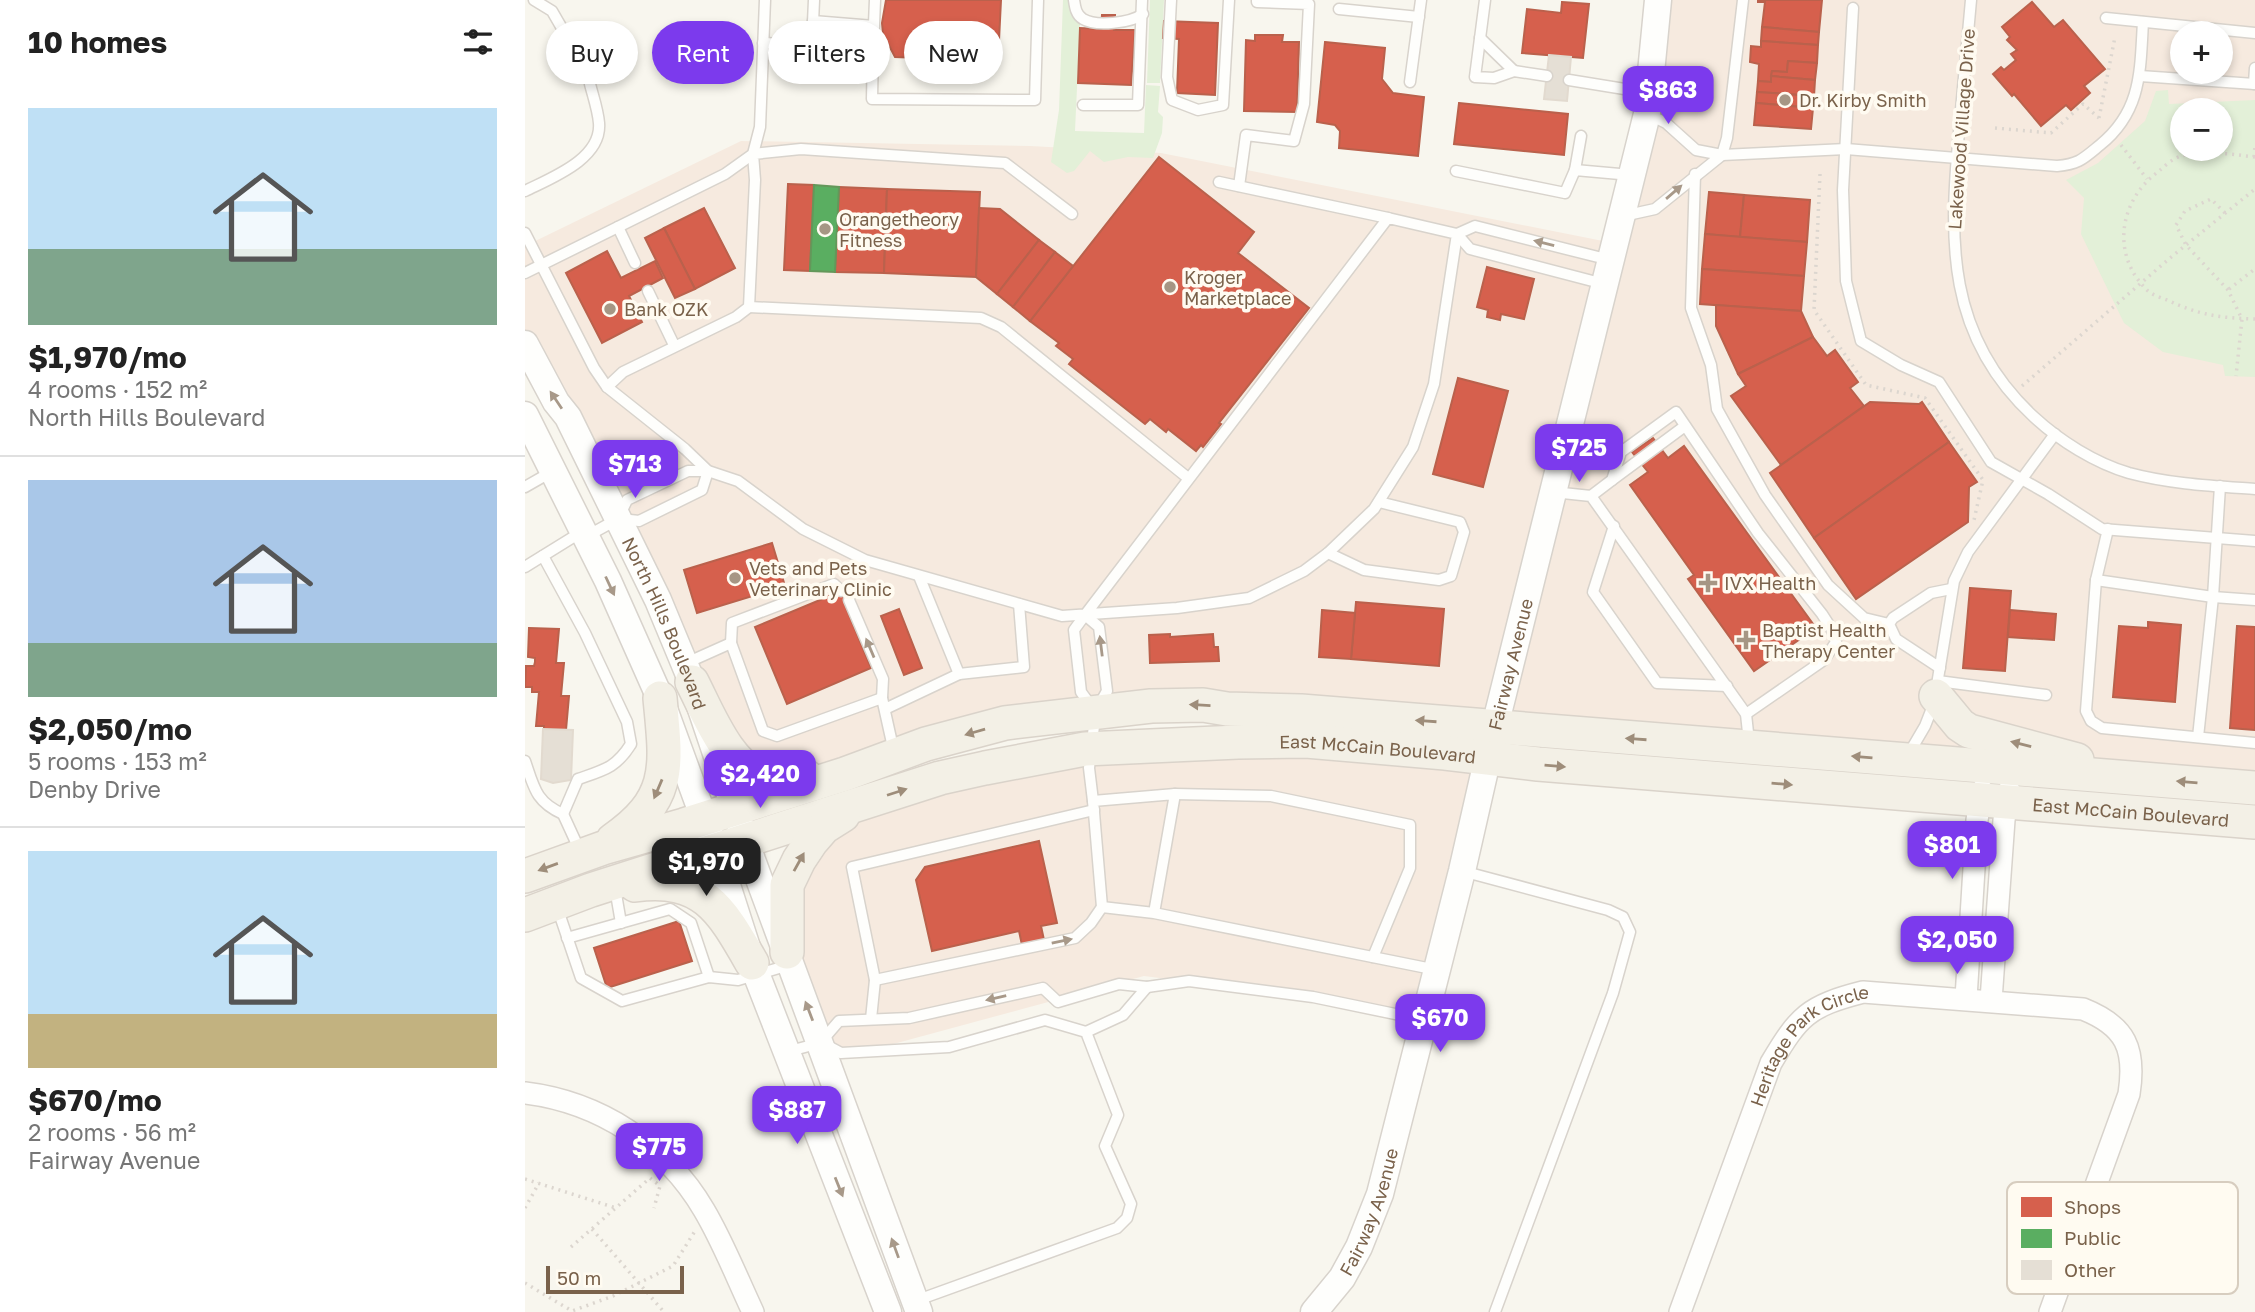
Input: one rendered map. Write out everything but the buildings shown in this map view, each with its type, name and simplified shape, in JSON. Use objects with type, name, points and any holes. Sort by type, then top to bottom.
[{"type":"main road","points":[[688,673],[728,749],[749,771],[769,779],[845,774]]},
{"type":"main road","points":[[1938,682],[1960,725],[1969,731],[2056,753],[2133,779]]},
{"type":"main road","points":[[592,851],[628,830],[649,808],[660,789],[665,768],[660,698]]},
{"type":"main road","name":"East McCain Boulevard","points":[[525,876],[592,851],[845,774],[926,744],[1005,723],[1151,706],[1203,705],[1227,709],[1301,711],[2255,788]]},
{"type":"main road","name":"East McCain Boulevard","points":[[525,915],[940,778],[1091,749],[1306,741],[1538,764],[2255,821]]},
{"type":"main road","points":[[789,958],[787,885],[799,860],[824,827],[863,803]]},
{"type":"main road","points":[[615,885],[672,884],[701,895],[726,919],[755,969]]},
{"type":"street","name":"Fairway Avenue","points":[[1314,1312],[1342,1278],[1368,1229],[1380,1194],[1462,872],[1487,758],[1649,103],[1658,0]]},
{"type":"street","name":"North Hills Boulevard","points":[[525,344],[556,402],[568,416],[658,600],[688,673],[719,814],[730,846],[755,969],[888,1312]]},
{"type":"street","name":"North Hills Boulevard","points":[[525,415],[660,698],[719,814]]},
{"type":"street","points":[[1991,1000],[2004,820],[1994,801],[1998,768]]},
{"type":"street","points":[[1966,998],[1977,820],[1994,801]]},
{"type":"street","name":"North Hills Boulevard","points":[[730,846],[789,958],[831,1048],[917,1307]]},
{"type":"street","name":"Heritage Park Circle","points":[[1680,1312],[1765,1079],[1791,1028],[1816,1008],[1836,999],[1863,992],[1966,998],[2083,1009],[2103,1017],[2117,1028],[2124,1039],[2133,1069],[2129,1094],[2097,1182]]},
{"type":"street","points":[[525,1093],[547,1096],[593,1112],[628,1130],[669,1161],[704,1210],[753,1312]]},
{"type":"street","name":"Heritage Park Circle","points":[[2050,1312],[2057,1294]]},
{"type":"lane","points":[[534,0],[552,11],[558,21]]},
{"type":"lane","points":[[749,307],[755,180],[753,154],[760,127],[765,0]]},
{"type":"lane","points":[[813,21],[814,0]]},
{"type":"lane","points":[[874,21],[875,0]]},
{"type":"lane","points":[[872,84],[871,99],[1035,100],[1038,0]]},
{"type":"lane","points":[[1074,0],[1077,14],[1085,21],[1125,23],[1143,14]]},
{"type":"lane","points":[[1083,105],[1139,105],[1142,0]]},
{"type":"lane","points":[[1171,0],[1167,77],[1172,100],[1198,110],[1223,105],[1229,0]]},
{"type":"lane","points":[[1239,187],[1246,135],[1294,141],[1304,104],[1310,4],[1257,0]]},
{"type":"lane","points":[[1410,82],[1421,0]]},
{"type":"lane","points":[[1485,0],[1475,76],[1494,78],[1514,71],[1547,76]]},
{"type":"lane","points":[[1621,216],[1655,209],[1695,174],[1722,155],[1727,138],[1743,0]]},
{"type":"lane","name":"Lakewood Village Drive","points":[[1971,0],[1957,158],[1953,241],[1962,295],[1976,336],[1994,370],[2012,394],[2055,434],[2079,450],[2127,472],[2172,482],[2255,489]]},
{"type":"lane","points":[[1853,8],[1843,190],[1846,281],[1861,341],[1901,365],[1939,382],[1991,462],[2102,529],[2255,541]]},
{"type":"lane","points":[[1339,9],[1419,17]]},
{"type":"lane","points":[[2106,18],[2255,33]]},
{"type":"lane","points":[[1569,80],[1649,103],[1666,123],[1696,150],[1722,155],[1846,149],[2057,166],[2077,164],[2113,134],[2135,100],[2140,76],[2143,22]]},
{"type":"lane","points":[[1480,38],[1514,71]]},
{"type":"lane","points":[[763,43],[768,43]]},
{"type":"lane","points":[[2140,76],[2254,84],[2255,68]]},
{"type":"lane","points":[[525,191],[572,166],[591,151],[600,125],[590,84]]},
{"type":"lane","points":[[1456,171],[1565,193],[1574,170],[1581,136]]},
{"type":"lane","points":[[525,273],[725,174],[753,154],[801,149],[1005,163],[1072,215]]},
{"type":"lane","points":[[1574,170],[1631,175]]},
{"type":"lane","points":[[1695,174],[1691,308],[1711,365],[1717,409],[1765,495],[1828,585],[1864,618],[1889,624]]},
{"type":"lane","points":[[1219,182],[1457,234],[1470,249],[1607,272]]},
{"type":"lane","points":[[1096,711],[1081,692],[1074,630],[1388,218]]},
{"type":"lane","points":[[1457,234],[1475,226],[1607,272]]},
{"type":"lane","points":[[618,227],[635,263]]},
{"type":"lane","points":[[525,233],[594,368],[607,387],[685,449],[708,471]]},
{"type":"lane","points":[[618,519],[627,500],[688,471],[708,471],[738,481],[803,529],[865,561],[1062,616],[1177,608],[1249,598],[1304,571],[1328,553],[1379,502],[1413,447],[1434,384],[1457,234]]},
{"type":"lane","points":[[648,291],[674,345]]},
{"type":"lane","points":[[607,387],[623,372],[736,317],[749,307],[981,318],[1001,327],[1188,478]]},
{"type":"lane","points":[[1612,480],[1621,452],[1676,412],[1758,533],[1822,614],[1836,642],[1824,660],[1746,714]]},
{"type":"lane","points":[[1553,491],[1591,496],[1685,426]]},
{"type":"lane","points":[[1905,761],[1925,726],[1938,682],[1951,589],[1968,552],[2055,434]]},
{"type":"lane","points":[[525,487],[553,471]]},
{"type":"lane","points":[[525,567],[584,534],[618,519],[639,521],[702,490],[708,471]]},
{"type":"lane","points":[[2198,737],[2213,597],[2220,486]]},
{"type":"lane","points":[[1591,496],[1746,714],[1749,748]]},
{"type":"lane","points":[[1328,553],[1364,570],[1439,580],[1451,576],[1464,533],[1460,522],[1379,502]]},
{"type":"lane","points":[[1613,526],[1593,592],[1657,683],[1727,686]]},
{"type":"lane","points":[[2108,529],[2097,580],[2086,711],[2091,721],[2102,728],[2255,743]]},
{"type":"lane","points":[[543,556],[585,633],[627,722],[631,744],[622,759],[609,769],[578,779],[563,814]]},
{"type":"lane","points":[[919,576],[959,674]]},
{"type":"lane","points":[[2097,580],[2213,597],[2255,600]]},
{"type":"lane","points":[[841,591],[834,584],[731,623],[731,643],[763,731],[778,736],[884,703],[959,674],[1024,667],[1019,604]]},
{"type":"lane","points":[[1889,624],[1893,618],[1931,593],[1951,589]]},
{"type":"lane","points":[[849,600],[883,679],[884,703],[895,755]]},
{"type":"lane","points":[[876,980],[1075,938],[1091,923],[1102,907],[1089,768],[1096,711],[1107,691],[1099,626],[1085,615]]},
{"type":"lane","points":[[1889,624],[1896,639],[1938,682],[2046,695]]},
{"type":"lane","points":[[688,673],[731,643]]},
{"type":"lane","points":[[525,761],[536,793],[548,807],[563,814],[592,851]]},
{"type":"lane","points":[[1154,913],[1175,794]]},
{"type":"lane","points":[[871,1019],[876,980],[852,867],[1094,805],[1175,794],[1271,796],[1410,825],[1410,867],[1373,957]]},
{"type":"lane","points":[[1462,872],[1608,910],[1623,918],[1630,932],[1613,993],[1495,1312]]},
{"type":"lane","points":[[615,885],[621,923]]},
{"type":"lane","points":[[556,904],[581,978],[622,1001],[709,976],[738,980],[755,969],[789,958]]},
{"type":"lane","points":[[1102,907],[1154,913],[1437,970]]},
{"type":"lane","points":[[567,938],[670,909],[691,923],[709,976]]},
{"type":"lane","points":[[831,1048],[839,1021],[909,1018],[1042,988],[1058,1002],[1119,984],[1147,987],[1189,981],[1313,997],[1424,1020]]},
{"type":"lane","points":[[786,1052],[831,1048],[949,1047],[1045,1020],[1086,1032],[1123,1015],[1147,987]]},
{"type":"lane","points":[[917,1307],[1117,1228],[1127,1218],[1131,1204],[1105,1146],[1118,1115],[1086,1032]]},
{"type":"path","points":[[2099,117],[2115,37]]},
{"type":"path","points":[[1994,128],[2051,133],[2084,104],[2107,127]]},
{"type":"path","points":[[2120,144],[2147,179]]},
{"type":"path","points":[[2255,146],[2255,158],[2211,152],[2177,157],[2147,179],[2127,209],[2123,234],[2128,263],[2149,292],[2184,309],[2219,318],[2255,319]]},
{"type":"path","points":[[2012,394],[2255,189]]},
{"type":"path","points":[[2225,213],[2211,199],[2185,211],[2176,225],[2186,245],[2228,290],[2242,319],[2236,376]]},
{"type":"path","points":[[2228,290],[2255,269]]},
{"type":"path","points":[[571,1247],[650,1178],[660,1186],[654,1208]]},
{"type":"path","points":[[525,1179],[616,1208]]},
{"type":"path","points":[[525,1208],[539,1183]]},
{"type":"path","points":[[525,1283],[572,1312],[613,1296],[673,1266],[697,1226],[691,1217],[704,1210]]},
{"type":"path","points":[[592,1228],[664,1312]]},
{"type":"shaded area","points":[[1658,0],[2255,0],[2255,788],[1103,711],[769,779],[728,749],[525,345],[525,246],[741,141],[1030,146],[1161,153],[1613,243]]},
{"type":"shaded area","points":[[1056,755],[1487,758],[1426,1012],[1144,976],[827,1062],[791,965],[799,860],[824,827]]},
{"type":"green space","points":[[1063,0],[1070,0],[1071,12],[1080,23],[1075,131],[1144,133],[1146,85],[1160,86],[1158,112],[1163,117],[1162,133],[1153,158],[1128,157],[1104,162],[1090,151],[1074,171],[1067,173],[1051,162],[1059,110]]},
{"type":"green space","points":[[1150,0],[1164,0],[1160,83],[1147,83]]},
{"type":"green space","points":[[2168,90],[2170,161],[2233,161],[2233,101],[2255,100],[2255,377],[2225,376],[2223,365],[2163,352],[2124,323],[2081,234],[2084,198],[2066,180],[2098,163],[2145,121],[2156,91]]},
{"type":"place","name":"Dr. Kirby Smith","points":[[1785,100]]},
{"type":"place","name":"Orangetheory Fitness","points":[[825,229]]},
{"type":"place","name":"Kroger Marketplace","points":[[1170,287]]},
{"type":"place","name":"Bank OZK","points":[[610,309]]},
{"type":"place","name":"Vets and Pets Veterinary Clinic","points":[[735,578]]},
{"type":"place","name":"IVX Health","points":[[1708,583]]},
{"type":"place","name":"Baptist Health Therapy Center","points":[[1746,640]]}]
